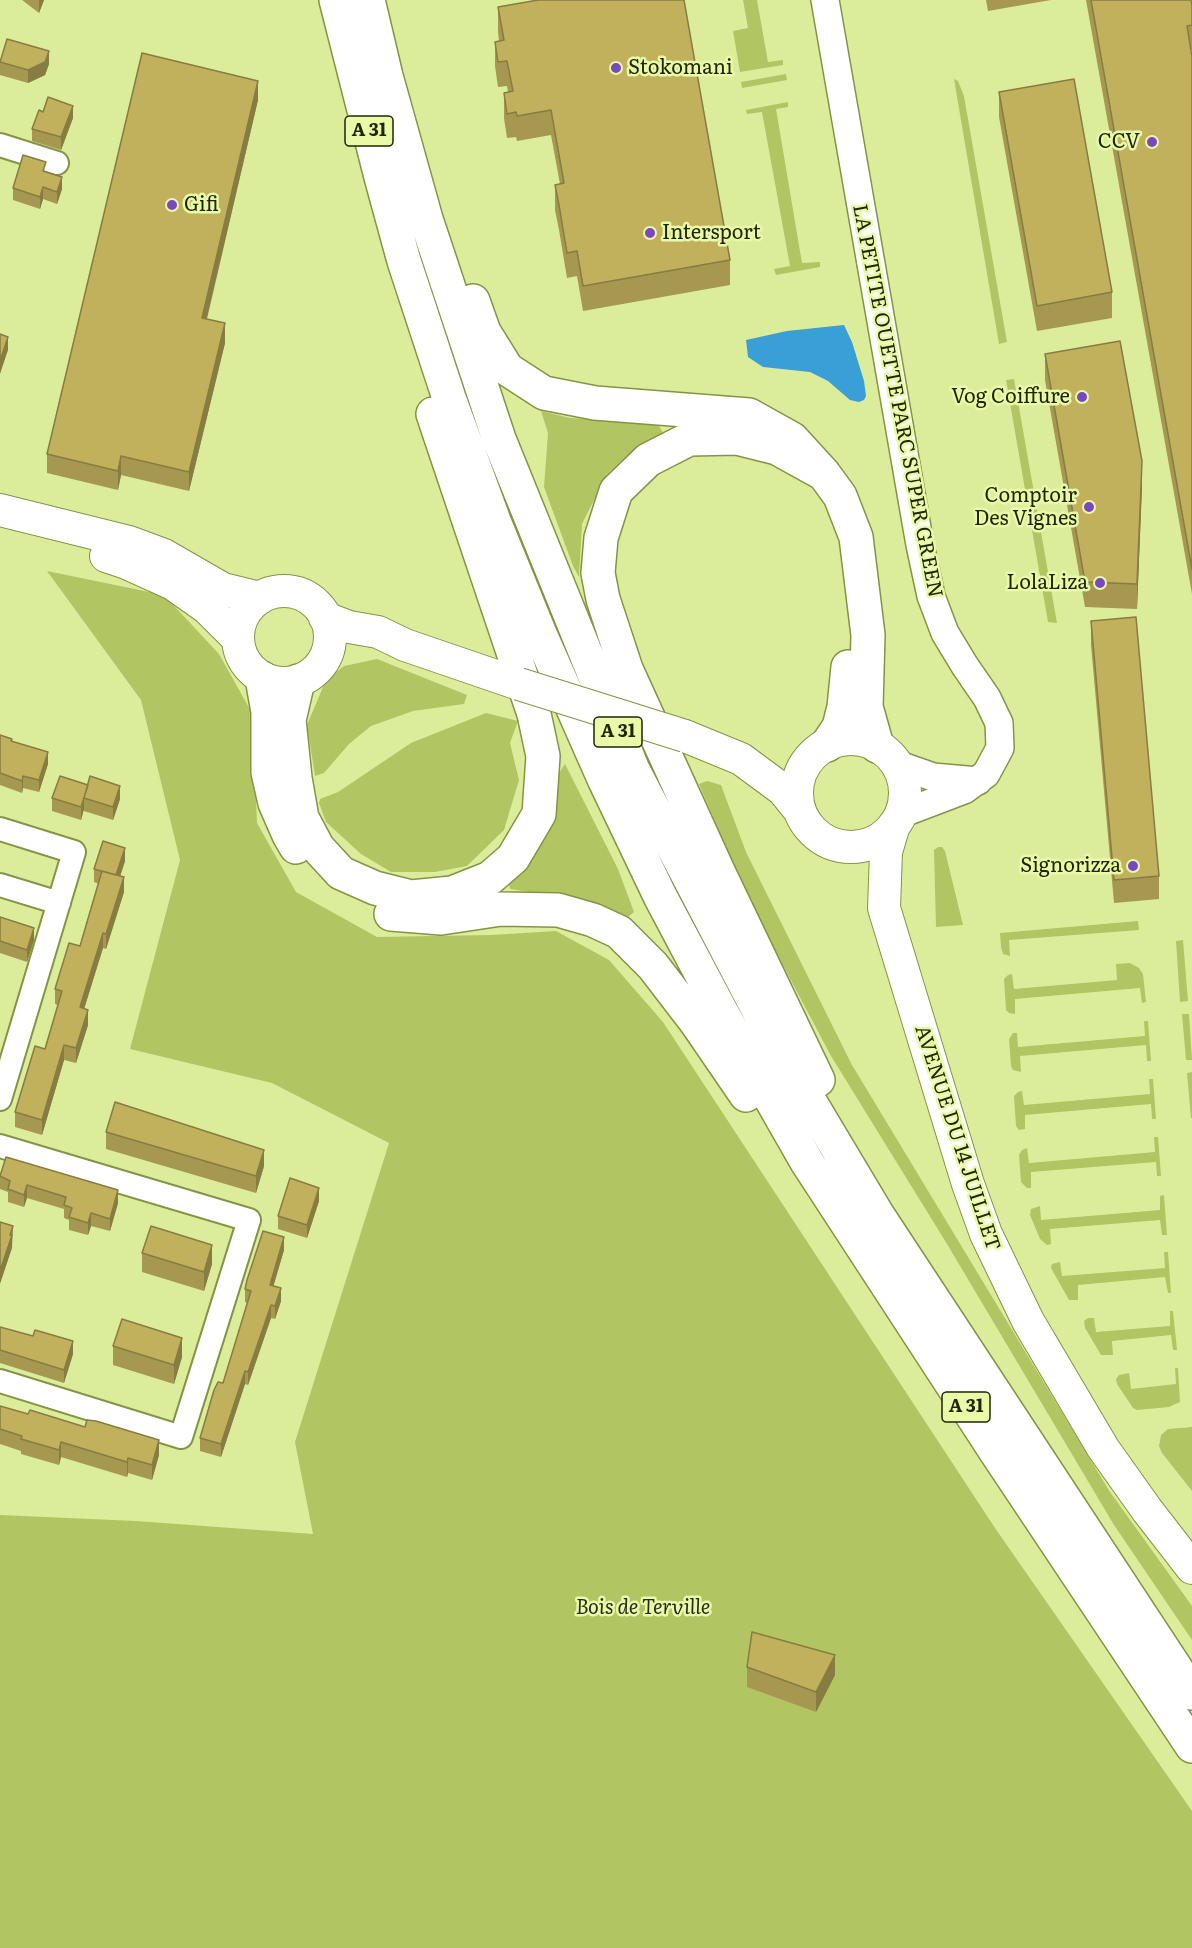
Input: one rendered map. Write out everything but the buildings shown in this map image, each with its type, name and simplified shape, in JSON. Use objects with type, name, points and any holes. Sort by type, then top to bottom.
[{"type":"highway","name":"A 31","points":[[336,0],[381,177],[449,398],[494,521],[540,634],[605,782],[660,896],[723,1015],[807,1162],[996,1452],[1192,1746]]},
{"type":"highway","name":"A 31","points":[[368,0],[386,76],[426,219],[499,439],[633,770],[782,1055],[877,1214],[1192,1693]]},
{"type":"highway","points":[[426,219],[471,296],[484,332],[507,369],[544,393],[595,403],[749,415],[792,439],[824,474],[840,496],[856,537],[868,635],[866,708],[886,755]]},
{"type":"highway","points":[[298,681],[289,720],[294,778],[302,818],[318,848],[341,873],[375,888],[411,897],[452,893],[490,878],[513,858],[539,814],[543,756],[534,714],[447,460],[399,303],[405,261]]},
{"type":"highway","points":[[824,474],[777,448],[747,440],[737,438],[689,440],[648,460],[616,491],[601,538],[598,573],[603,599],[626,669],[718,871],[802,1042],[877,1214]]},
{"type":"highway","points":[[821,749],[839,727],[844,707],[851,627],[861,583]]},
{"type":"highway","points":[[262,678],[268,712],[268,772],[275,803],[289,835],[310,869],[331,891],[384,913],[441,918],[501,909],[558,910],[593,920],[619,932],[652,966],[696,1022],[779,1146],[807,1162]]},
{"type":"main road","points":[[0,510],[129,542],[164,555],[223,589],[260,598]]},
{"type":"main road","points":[[0,530],[74,546],[124,562],[173,584],[207,608],[238,639]]},
{"type":"main road","points":[[278,592],[301,595],[311,601],[325,618],[329,630],[326,655],[315,670],[298,681],[274,682],[262,678],[250,668],[241,655],[238,639],[243,616],[260,598],[278,592]]},
{"type":"main road","points":[[325,618],[349,627],[378,632],[405,645],[519,684],[686,736],[741,759],[783,790],[814,833],[837,845],[862,846],[886,834],[898,819],[904,801],[904,788],[886,755],[865,741],[852,739],[839,741],[789,758],[741,759]]},
{"type":"main road","points":[[326,655],[362,646],[405,645]]},
{"type":"main road","points":[[800,811],[797,798],[799,779],[807,762],[821,749]]},
{"type":"main road","name":"AVENUE DU 14 JUILLET","points":[[884,909],[886,852],[898,819]]},
{"type":"main road","name":"AVENUE DU 14 JUILLET","points":[[837,845],[856,861],[884,909],[986,1234],[1028,1321],[1103,1448],[1192,1568]]},
{"type":"street","name":"LA PETITE OUETTE PARC SUPER GREEN","points":[[825,0],[920,546],[931,596],[945,633],[987,698],[999,723],[1000,748],[986,774],[964,790],[898,819]]},
{"type":"street","points":[[0,145],[57,163]]},
{"type":"street","points":[[886,755],[933,777],[978,781]]},
{"type":"street","points":[[0,829],[74,852],[2,1087]]},
{"type":"street","points":[[0,885],[59,903]]},
{"type":"street","points":[[0,1146],[249,1220],[181,1437],[0,1381]]},
{"type":"green space","points":[[743,0],[757,0],[768,62],[783,60],[783,65],[740,72],[733,31],[748,28]]},
{"type":"green space","points":[[786,74],[787,80],[742,88],[741,82]]},
{"type":"green space","points":[[954,79],[958,81],[964,96],[1007,342],[999,344]]},
{"type":"green space","points":[[788,102],[788,107],[776,109],[802,263],[820,262],[820,267],[776,275],[774,269],[790,266],[762,112],[747,114],[746,110]]},
{"type":"green space","points":[[1014,379],[1057,623],[1048,622],[1006,380]]},
{"type":"green space","points":[[541,411],[570,418],[658,424],[663,433],[635,448],[607,474],[582,524],[579,577],[544,487],[548,433]]},
{"type":"green space","name":"Bois de Terville","points":[[47,571],[164,595],[219,654],[252,713],[257,823],[296,892],[377,937],[491,935],[556,931],[609,960],[663,1022],[995,1528],[1192,1811],[1192,1948],[0,1948],[0,1515],[136,1521],[313,1534],[295,1442],[389,1143],[272,1083],[130,1049],[180,860],[141,700]]},
{"type":"green space","points":[[377,659],[467,695],[464,704],[413,711],[371,726],[349,744],[324,773],[315,776],[307,725],[326,680],[344,666]]},
{"type":"green space","points":[[486,713],[518,721],[510,743],[519,780],[504,830],[467,866],[435,872],[391,872],[361,854],[326,822],[319,803],[320,799],[338,792],[411,743]]},
{"type":"green space","points":[[565,764],[618,869],[634,912],[626,919],[555,896],[510,889],[509,884],[527,863],[553,812],[559,773]]},
{"type":"green space","points":[[707,781],[721,785],[746,852],[852,1065],[1110,1492],[1192,1606],[1192,1640],[1114,1525],[947,1244],[831,1056],[750,903],[699,784]]},
{"type":"green space","points":[[942,847],[945,851],[963,925],[936,927],[934,850]]},
{"type":"green space","points":[[1138,921],[1139,930],[1009,940],[1010,956],[1003,954],[1001,947],[1000,933]]},
{"type":"green space","points":[[1183,940],[1188,1001],[1180,1002],[1176,941]]},
{"type":"green space","points":[[1130,963],[1139,968],[1143,974],[1146,1002],[1142,1003],[1140,988],[1015,999],[1015,1014],[1006,1010],[1004,979],[1008,975],[1012,974],[1014,989],[1117,980],[1116,964]]},
{"type":"green space","points":[[1182,1014],[1189,1014],[1192,1060],[1186,1060]]},
{"type":"green space","points":[[1144,1021],[1148,1021],[1151,1061],[1147,1061],[1146,1045],[1020,1056],[1021,1072],[1013,1070],[1011,1066],[1009,1039],[1013,1033],[1017,1033],[1018,1047],[1145,1036]]},
{"type":"green space","points":[[1192,1072],[1192,1118],[1191,1118],[1187,1073]]},
{"type":"green space","points":[[1149,1079],[1153,1079],[1156,1119],[1152,1119],[1151,1104],[1025,1115],[1025,1129],[1019,1130],[1016,1126],[1014,1096],[1018,1092],[1022,1091],[1024,1105],[1150,1094]]},
{"type":"green space","points":[[1154,1137],[1158,1137],[1161,1176],[1157,1176],[1156,1162],[1031,1172],[1031,1188],[1027,1188],[1021,1182],[1019,1155],[1027,1148],[1029,1163],[1155,1152]]},
{"type":"green space","points":[[1164,1195],[1167,1235],[1162,1235],[1160,1220],[1050,1229],[1051,1244],[1047,1245],[1040,1239],[1030,1215],[1031,1209],[1040,1206],[1041,1220],[1160,1210],[1160,1196]]},
{"type":"green space","points":[[1164,1252],[1168,1252],[1171,1293],[1168,1293],[1165,1277],[1078,1285],[1078,1300],[1069,1300],[1051,1268],[1052,1264],[1060,1262],[1062,1276],[1165,1268]]},
{"type":"green space","points":[[1170,1311],[1173,1311],[1177,1350],[1173,1350],[1171,1335],[1112,1341],[1113,1355],[1101,1355],[1085,1328],[1084,1321],[1088,1318],[1094,1318],[1096,1332],[1170,1326]]},
{"type":"green space","points":[[1175,1368],[1178,1368],[1180,1402],[1169,1407],[1137,1410],[1133,1408],[1117,1384],[1116,1379],[1119,1375],[1129,1373],[1131,1389],[1176,1384]]},
{"type":"green space","points":[[1192,1427],[1192,1491],[1159,1446],[1161,1435],[1168,1429]]},
{"type":"water","points":[[844,325],[852,342],[864,381],[866,396],[859,402],[850,400],[828,381],[810,372],[763,367],[748,357],[746,340],[787,331]]},
{"type":"place","name":"Stokomani","points":[[616,68]]},
{"type":"place","name":"CCV","points":[[1152,142]]},
{"type":"place","name":"Gifi","points":[[172,205]]},
{"type":"place","name":"Intersport","points":[[650,233]]},
{"type":"place","name":"Vog Coiffure","points":[[1082,397]]},
{"type":"place","name":"Comptoir Des Vignes","points":[[1089,507]]},
{"type":"place","name":"LolaLiza","points":[[1100,583]]},
{"type":"place","name":"Signorizza","points":[[1133,866]]}]
